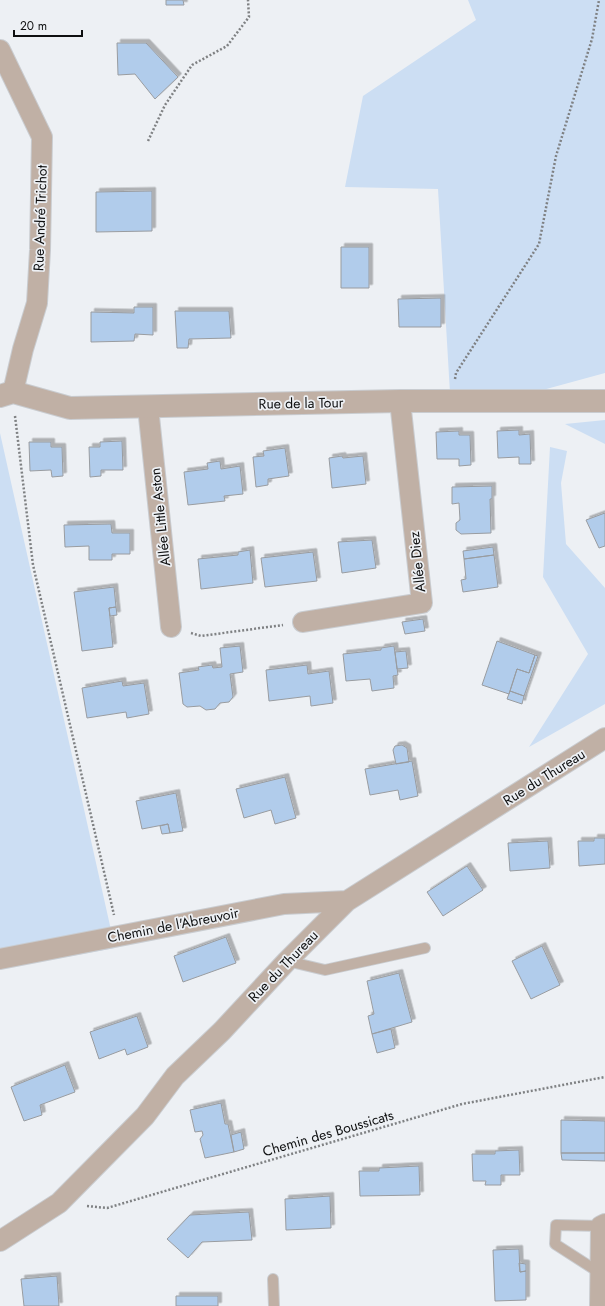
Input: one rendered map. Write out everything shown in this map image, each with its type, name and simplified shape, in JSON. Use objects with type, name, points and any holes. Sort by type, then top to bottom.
[{"type":"street","name":"Rue André Trichot","points":[[0,50],[42,137],[40,250],[37,303],[23,349],[6,394]]},
{"type":"street","name":"Rue de la Tour","points":[[6,394],[70,408],[400,401],[605,401]]},
{"type":"street","name":"Allée Diez","points":[[303,622],[422,603],[400,401]]},
{"type":"street","name":"Allée Little Aston","points":[[148,407],[171,627]]},
{"type":"street","name":"Rue du Thureau","points":[[0,1241],[59,1203],[145,1116],[175,1076],[222,1030],[346,901],[605,738]]},
{"type":"street","name":"Chemin de l'Abreuvoir","points":[[0,959],[284,904],[346,901]]},
{"type":"street","points":[[600,1306],[600,1273],[603,1225]]},
{"type":"lane","points":[[287,961],[325,970],[425,948]]},
{"type":"lane","points":[[600,1273],[555,1244],[556,1225],[603,1225]]},
{"type":"lane","points":[[273,1279],[274,1306]]},
{"type":"path","points":[[148,141],[165,105],[192,65],[227,46],[249,17],[248,0]]},
{"type":"path","points":[[451,401],[456,374],[539,244],[556,156],[592,39],[599,0]]},
{"type":"path","points":[[6,394],[33,565],[119,936]]},
{"type":"path","points":[[171,627],[201,636],[303,622]]},
{"type":"path","name":"Chemin des Boussicats","points":[[59,1203],[106,1208],[462,1104],[605,1077]]},
{"type":"shaded area","points":[[468,0],[605,0],[605,373],[528,394],[450,393],[438,189],[345,187],[363,96],[476,20]]},
{"type":"shaded area","points":[[605,420],[605,444],[565,424]]},
{"type":"shaded area","points":[[0,433],[115,948],[0,969]]},
{"type":"shaded area","points":[[550,447],[567,451],[561,483],[566,544],[605,588],[605,704],[529,747],[588,654],[543,577]]},
{"type":"building","points":[[166,0],[183,0],[184,5],[166,5]]},
{"type":"building","points":[[117,43],[146,43],[178,77],[155,99],[135,74],[118,75]]},
{"type":"building","points":[[152,191],[152,231],[96,232],[96,192]]},
{"type":"building","points":[[341,247],[369,247],[369,288],[341,288]]},
{"type":"building","points":[[441,298],[441,327],[399,327],[398,299]]},
{"type":"building","points":[[134,307],[153,307],[153,335],[135,334],[134,341],[91,342],[91,312],[134,313]]},
{"type":"building","points":[[175,311],[229,311],[231,338],[189,339],[188,348],[177,348]]},
{"type":"building","points":[[519,430],[519,435],[530,434],[531,464],[519,464],[519,457],[498,458],[497,431]]},
{"type":"building","points":[[459,431],[459,435],[470,435],[471,465],[459,466],[459,459],[437,459],[436,432]]},
{"type":"building","points":[[122,441],[123,470],[101,470],[101,476],[90,477],[89,447],[100,447],[100,442]]},
{"type":"building","points":[[29,442],[51,442],[51,447],[62,447],[63,476],[52,477],[51,470],[30,471]]},
{"type":"building","points":[[285,448],[289,476],[268,479],[268,485],[256,487],[253,457],[264,456],[263,451]]},
{"type":"building","points":[[342,456],[343,458],[363,456],[366,484],[332,488],[329,458]]},
{"type":"building","points":[[220,461],[221,469],[240,466],[243,494],[224,496],[225,501],[188,505],[184,472],[208,469],[207,463]]},
{"type":"building","points":[[492,486],[492,499],[490,499],[491,533],[461,534],[456,530],[456,523],[460,520],[459,503],[452,504],[452,487]]},
{"type":"building","points":[[605,513],[605,546],[599,548],[586,520]]},
{"type":"building","points":[[111,524],[112,533],[130,533],[130,554],[112,554],[112,560],[89,560],[89,546],[65,547],[64,525]]},
{"type":"building","points":[[372,540],[376,568],[342,573],[338,542]]},
{"type":"building","points":[[493,547],[494,555],[464,559],[463,551]]},
{"type":"building","points":[[250,550],[253,583],[201,589],[198,559],[238,555],[238,552]]},
{"type":"building","points":[[313,552],[317,581],[265,587],[261,558]]},
{"type":"building","points":[[494,555],[498,587],[463,592],[461,580],[466,579],[464,559]]},
{"type":"building","points":[[114,587],[116,607],[109,608],[113,647],[82,651],[74,592]]},
{"type":"building","points":[[116,607],[117,615],[110,616],[109,608]]},
{"type":"building","points":[[423,619],[425,631],[405,634],[402,622]]},
{"type":"building","points":[[497,641],[535,655],[529,673],[517,669],[509,694],[482,685]]},
{"type":"building","points":[[240,646],[243,672],[230,674],[233,697],[229,702],[220,703],[215,709],[206,710],[200,706],[187,707],[183,704],[179,673],[199,670],[198,667],[212,665],[213,668],[222,667],[220,648]]},
{"type":"building","points":[[394,646],[398,675],[393,676],[394,688],[372,691],[370,679],[346,681],[343,654],[381,650],[381,648]]},
{"type":"building","points":[[406,651],[408,668],[397,669],[395,652]]},
{"type":"building","points":[[535,655],[538,656],[524,696],[510,691],[517,669],[529,673]]},
{"type":"building","points":[[307,665],[308,674],[329,671],[333,703],[311,706],[310,696],[269,701],[266,670]]},
{"type":"building","points":[[122,681],[123,686],[144,683],[149,714],[127,718],[126,712],[87,718],[82,688]]},
{"type":"building","points":[[510,691],[524,696],[522,704],[507,699]]},
{"type":"building","points":[[402,745],[407,748],[409,762],[396,764],[393,750],[395,746]]},
{"type":"building","points":[[412,761],[418,796],[400,800],[398,790],[370,795],[365,769]]},
{"type":"building","points":[[285,777],[296,818],[275,824],[271,810],[244,818],[236,789]]},
{"type":"building","points":[[176,793],[183,831],[170,833],[168,824],[142,829],[136,801]]},
{"type":"building","points":[[168,824],[170,833],[162,834],[160,826]]},
{"type":"building","points":[[594,838],[605,838],[605,864],[579,866],[578,841],[594,841]]},
{"type":"building","points":[[548,841],[550,868],[510,871],[508,843]]},
{"type":"building","points":[[467,866],[483,890],[443,916],[427,892]]},
{"type":"building","points":[[226,937],[236,963],[183,982],[174,956]]},
{"type":"building","points":[[542,946],[560,985],[531,999],[512,961]]},
{"type":"building","points":[[399,973],[412,1022],[372,1034],[368,1016],[374,1014],[367,981]]},
{"type":"building","points":[[137,1016],[148,1047],[127,1055],[125,1049],[99,1059],[90,1032]]},
{"type":"building","points":[[391,1029],[395,1048],[377,1053],[372,1034]]},
{"type":"building","points":[[65,1065],[75,1092],[40,1105],[42,1115],[24,1121],[11,1087]]},
{"type":"building","points":[[221,1103],[225,1124],[228,1124],[234,1152],[205,1158],[200,1139],[203,1135],[202,1131],[195,1132],[190,1110]]},
{"type":"building","points":[[561,1120],[605,1121],[605,1153],[561,1153]]},
{"type":"building","points":[[241,1132],[244,1149],[234,1152],[231,1135]]},
{"type":"building","points":[[519,1150],[520,1175],[501,1175],[501,1185],[485,1185],[486,1181],[473,1181],[472,1154],[495,1154],[495,1151]]},
{"type":"building","points":[[561,1153],[605,1153],[605,1161],[562,1160]]},
{"type":"building","points":[[419,1166],[420,1195],[360,1196],[359,1171],[379,1171],[379,1168]]},
{"type":"building","points":[[330,1196],[331,1228],[286,1230],[285,1199]]},
{"type":"building","points":[[249,1212],[252,1240],[202,1242],[188,1258],[167,1239],[190,1215]]},
{"type":"building","points":[[519,1249],[520,1272],[526,1271],[526,1300],[495,1301],[493,1250]]},
{"type":"building","points":[[519,1263],[526,1264],[526,1271],[520,1272]]},
{"type":"building","points":[[57,1276],[59,1306],[24,1306],[21,1279]]},
{"type":"building","points":[[176,1296],[218,1296],[218,1306],[176,1306]]}]
